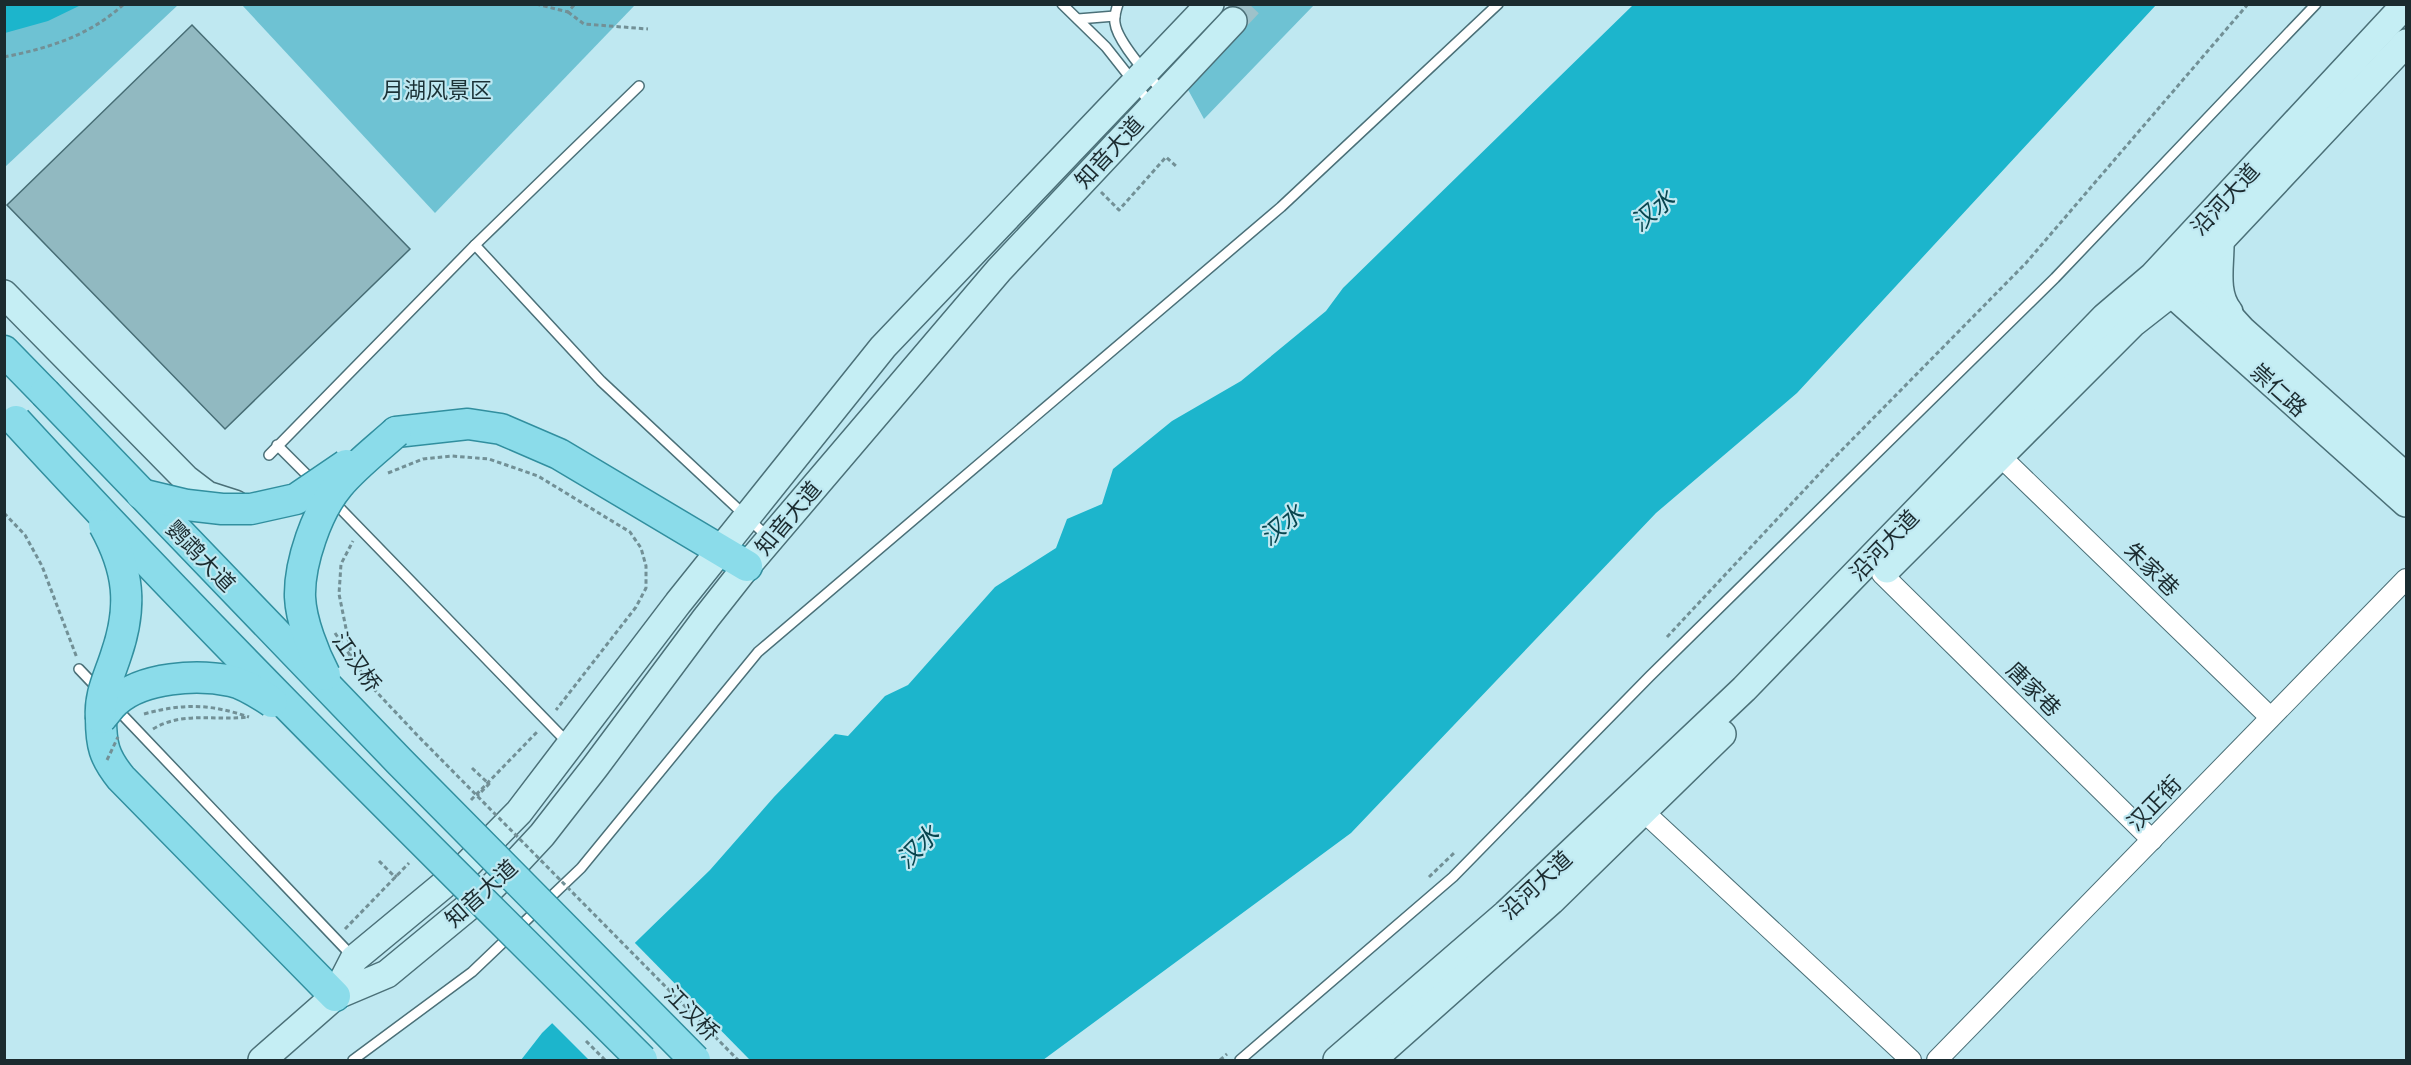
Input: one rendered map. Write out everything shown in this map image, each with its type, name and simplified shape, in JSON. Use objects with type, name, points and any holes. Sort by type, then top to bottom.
[{"type":"main road","name":"知音大道","points":[[335,996],[354,959],[464,868],[519,812],[720,550],[883,347],[1141,80],[1210,4]]},
{"type":"main road","name":"沿河大道","points":[[1372,1060],[1551,901],[1644,812],[2133,323],[2162,285],[2406,4]]},
{"type":"main road","name":"知音大道","points":[[262,1060],[335,996],[387,974],[490,890],[514,865],[562,809],[747,566],[999,270],[1233,21]]},
{"type":"main road","name":"沿河大道","points":[[2181,264],[2220,239],[2406,43]]},
{"type":"main road","points":[[2220,239],[2219,287],[2222,303],[2236,337]]},
{"type":"main road","name":"崇仁路","points":[[2181,264],[2236,337],[2406,503]]},
{"type":"main road","name":"沿河大道","points":[[1336,1060],[1506,914],[1744,689],[2105,317],[2162,285]]},
{"type":"main road","name":"崇仁路","points":[[2162,285],[2236,337],[2406,477]]},
{"type":"main road","points":[[4,294],[186,479],[207,495],[251,508]]},
{"type":"main road","points":[[2133,323],[2188,318],[2236,337]]},
{"type":"main road","name":"鹦鹉大道","points":[[4,351],[399,761]]},
{"type":"main road","name":"鹦鹉大道","points":[[10,416],[90,502],[307,725],[642,1060]]},
{"type":"main road","points":[[141,494],[187,505],[222,509],[251,508],[296,499],[396,432],[468,424],[501,429],[559,454],[747,566]]},
{"type":"main road","points":[[335,694],[319,663],[309,635],[300,597],[305,557],[317,522],[338,486],[396,432]]},
{"type":"main road","points":[[90,502],[116,547],[127,587],[124,627],[100,703],[111,724]]},
{"type":"main road","points":[[307,725],[258,693],[233,681],[207,678],[170,679],[133,690],[116,701],[111,724],[101,740],[114,769],[335,996]]},
{"type":"main road","name":"江汉桥","points":[[399,761],[695,1060]]},
{"type":"street","name":"朱家巷","points":[[2000,456],[2270,717]]},
{"type":"street","name":"唐家巷","points":[[1882,574],[2152,840]]},
{"type":"street","name":"汉正街","points":[[1937,1060],[2406,579]]},
{"type":"street","points":[[1644,812],[1911,1060]]},
{"type":"lane","points":[[1062,4],[1141,80],[1158,100]]},
{"type":"lane","points":[[1118,4],[1115,26],[1141,80],[1158,100]]},
{"type":"lane","points":[[352,1060],[472,972],[581,868],[758,652],[1281,207],[1498,4]]},
{"type":"lane","points":[[1240,1060],[1453,877],[1650,676],[2055,278],[2316,4]]},
{"type":"lane","points":[[1078,19],[1115,16]]},
{"type":"lane","points":[[269,455],[475,246],[639,86]]},
{"type":"lane","points":[[475,246],[601,381],[770,539]]},
{"type":"lane","points":[[277,445],[571,746]]},
{"type":"lane","points":[[79,669],[354,959]]},
{"type":"path","points":[[4,57],[57,45],[99,24],[124,4]]},
{"type":"path","points":[[536,4],[568,12],[584,24],[648,29]]},
{"type":"path","points":[[551,4],[556,9]]},
{"type":"path","points":[[568,12],[575,4]]},
{"type":"path","points":[[1664,640],[1834,457],[2026,263],[2248,4]]},
{"type":"path","points":[[1099,190],[1119,210],[1166,157],[1176,166]]},
{"type":"path","points":[[382,478],[389,472],[423,459],[452,456],[489,459],[538,476],[630,532],[641,548],[646,566],[646,588],[636,607],[556,710]]},
{"type":"path","points":[[4,513],[25,535],[42,566],[76,653],[79,669]]},
{"type":"path","points":[[352,660],[339,594],[341,564],[353,541]]},
{"type":"path","name":"江汉桥","points":[[333,631],[370,685],[738,1060]]},
{"type":"path","points":[[141,714],[167,708],[210,706],[257,721]]},
{"type":"path","points":[[143,736],[162,724],[199,716],[226,719],[248,717]]},
{"type":"path","points":[[111,724],[114,769]]},
{"type":"path","points":[[472,768],[489,784],[477,796]]},
{"type":"path","points":[[1429,877],[1455,853]]},
{"type":"path","points":[[379,861],[395,877],[409,863]]},
{"type":"path","points":[[581,1036],[605,1060]]},
{"type":"path","points":[[1220,1060],[1234,1047]]},
{"type":"green space","points":[[5,5],[178,5],[5,167]]},
{"type":"green space","name":"月湖风景区","points":[[242,5],[635,5],[435,213]]},
{"type":"green space","points":[[1235,5],[1314,5],[1204,119],[1186,86],[1233,21]]},
{"type":"water","points":[[5,4],[81,5],[48,21],[5,33]]},
{"type":"water","name":"汉水","points":[[1633,5],[2156,5],[1797,393],[1656,513],[1351,833],[1043,1060],[521,1060],[542,1033],[710,870],[774,797],[835,734],[848,736],[885,696],[908,685],[995,587],[1056,548],[1067,519],[1102,504],[1113,469],[1172,421],[1241,381],[1326,311],[1343,288]]},
{"type":"pier","points":[[633,941],[750,1060],[589,1060],[550,1021]]},
{"type":"building","points":[[192,25],[410,249],[225,429],[7,205]]},
{"type":"tunnel","points":[[1233,21],[1249,4]]}]
